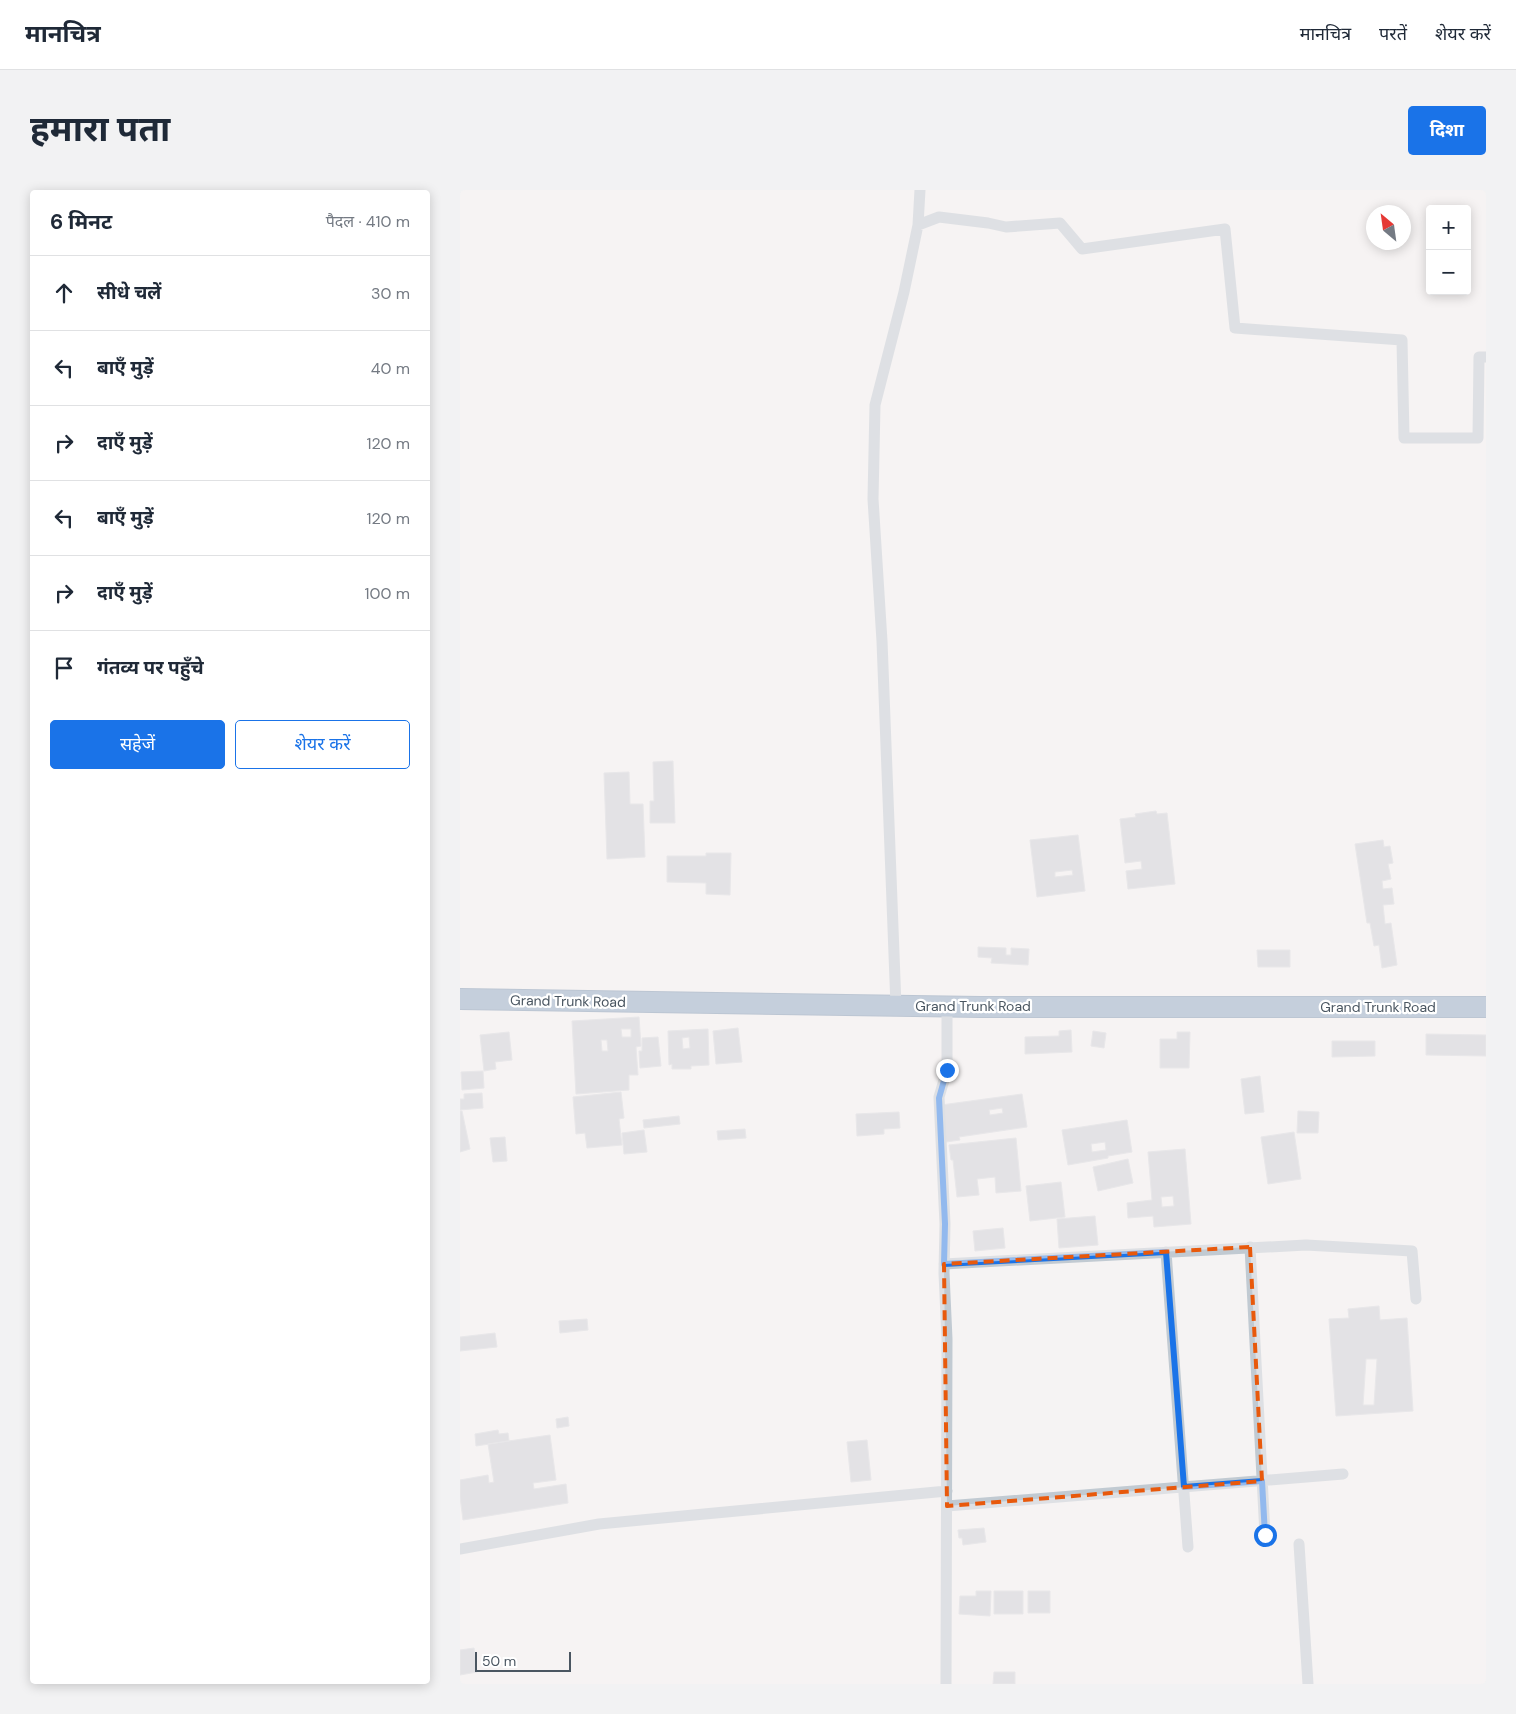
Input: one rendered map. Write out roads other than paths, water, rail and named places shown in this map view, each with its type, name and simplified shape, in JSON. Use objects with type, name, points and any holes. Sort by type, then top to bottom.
[{"type":"highway","name":"Grand Trunk Road","points":[[460,999],[896,1006],[1486,1007]]},
{"type":"street","points":[[896,1006],[882,641],[873,499],[875,405],[904,292],[918,225],[920,190]]},
{"type":"street","points":[[918,225],[939,218],[988,223],[1006,227],[1060,222],[1082,249],[1225,229],[1235,328],[1402,340],[1404,438],[1478,438],[1479,357],[1486,357]]},
{"type":"street","points":[[946,1684],[947,1339],[944,1264],[945,1224],[939,1098],[947,1070],[947,1006]]},
{"type":"street","points":[[944,1264],[1306,1245],[1412,1251],[1416,1299]]},
{"type":"street","points":[[1250,1248],[1265,1535]]},
{"type":"street","points":[[1166,1252],[1188,1547]]},
{"type":"street","points":[[947,1506],[1343,1474]]},
{"type":"street","points":[[460,1549],[599,1524],[947,1491]]},
{"type":"street","points":[[1299,1544],[1308,1684]]}]
